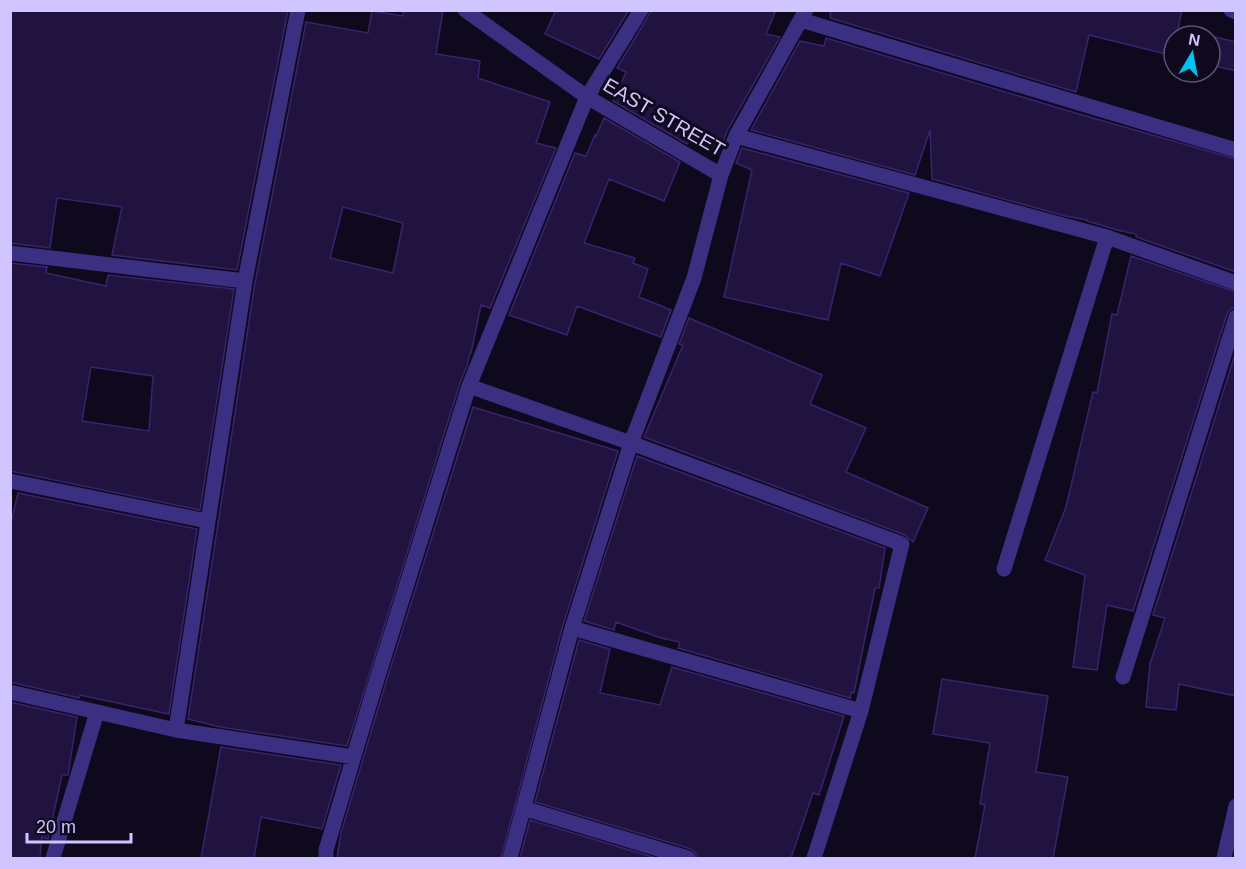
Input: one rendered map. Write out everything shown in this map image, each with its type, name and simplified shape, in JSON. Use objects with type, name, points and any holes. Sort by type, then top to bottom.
[{"type":"street","points":[[176,730],[245,281],[298,10]]},
{"type":"street","name":"EAST STREET","points":[[465,10],[586,97],[721,175],[736,136],[803,15]]},
{"type":"street","points":[[326,858],[326,850],[354,757],[469,386],[586,97],[641,10]]},
{"type":"street","points":[[1231,10],[1236,12]]},
{"type":"street","points":[[803,15],[1236,150]]},
{"type":"street","points":[[736,136],[1107,237],[1236,283]]},
{"type":"street","points":[[510,858],[572,628],[631,444],[694,278],[721,175]]},
{"type":"street","points":[[1004,569],[1107,237]]},
{"type":"street","points":[[10,253],[245,281]]},
{"type":"street","points":[[1123,677],[1236,316]]},
{"type":"street","points":[[469,386],[902,544],[861,711],[814,858]]},
{"type":"street","points":[[10,481],[207,522]]},
{"type":"street","points":[[572,628],[861,711]]},
{"type":"street","points":[[10,692],[176,730],[354,757]]},
{"type":"street","points":[[53,858],[97,712]]},
{"type":"street","points":[[1224,858],[1236,806]]},
{"type":"street","points":[[523,808],[688,858]]},
{"type":"building","points":[[10,10],[288,10],[237,270],[112,255],[122,207],[57,198],[50,248],[10,243]]},
{"type":"building","points":[[404,10],[443,10],[436,54],[480,61],[478,78],[550,102],[536,143],[556,148],[490,308],[481,305],[471,353],[347,746],[220,727],[188,719],[255,283],[306,22],[368,33],[372,11],[403,16]],"holes":[[[343,207],[403,223],[393,273],[330,258]]]},
{"type":"building","points":[[556,10],[629,10],[599,59],[545,34]]},
{"type":"building","points":[[651,10],[776,10],[766,34],[780,37],[727,131],[718,155],[689,141],[687,144],[613,101],[626,72],[617,68]]},
{"type":"building","points":[[831,10],[1182,10],[1179,24],[1162,24],[1162,53],[1089,35],[1076,92],[830,18]]},
{"type":"building","points":[[826,38],[1236,159],[1236,272],[1136,237],[1136,234],[932,179],[930,130],[915,175],[751,130],[800,41],[824,46]]},
{"type":"building","points":[[1222,39],[1236,42],[1236,71],[1222,68]]},
{"type":"building","points":[[604,118],[680,162],[664,201],[609,179],[584,243],[635,258],[633,263],[648,269],[639,297],[671,310],[661,337],[577,306],[567,335],[509,315],[575,153],[586,156]]},
{"type":"building","points":[[742,148],[909,193],[880,276],[841,263],[828,320],[724,297],[752,170],[736,163]]},
{"type":"building","points":[[1131,256],[1236,292],[1236,307],[1230,309],[1227,314],[1133,611],[1107,605],[1097,670],[1073,667],[1085,575],[1045,560],[1066,507],[1093,392],[1097,393],[1112,314],[1117,315]]},
{"type":"building","points":[[10,263],[47,267],[46,273],[106,286],[108,275],[234,289],[200,510],[10,471]],"holes":[[[91,367],[153,376],[149,431],[82,421]]]},
{"type":"building","points":[[689,318],[822,375],[810,404],[866,428],[846,472],[928,508],[913,542],[905,535],[644,437],[683,345],[679,344]]},
{"type":"building","points":[[1236,351],[1236,696],[1179,684],[1176,710],[1146,707],[1150,664],[1165,618],[1153,615]]},
{"type":"building","points":[[473,407],[618,451],[563,625],[501,858],[337,858],[341,833],[382,695]]},
{"type":"building","points":[[637,456],[885,548],[879,588],[875,588],[854,693],[851,692],[850,698],[678,648],[680,642],[661,638],[616,622],[614,630],[584,621]]},
{"type":"building","points":[[18,493],[197,529],[169,714],[80,695],[79,698],[10,682],[10,527]]},
{"type":"building","points":[[579,640],[610,649],[600,693],[660,705],[672,667],[844,716],[819,795],[813,793],[791,858],[697,858],[691,849],[535,802]]},
{"type":"building","points":[[942,679],[1048,696],[1036,772],[1068,777],[1053,858],[975,858],[985,805],[980,804],[990,743],[933,734]]},
{"type":"building","points":[[10,702],[77,717],[68,775],[62,775],[48,839],[42,837],[40,858],[10,858]]},
{"type":"building","points":[[221,747],[341,765],[322,829],[261,817],[254,858],[201,858]]},
{"type":"building","points":[[530,820],[656,858],[520,858]]}]
